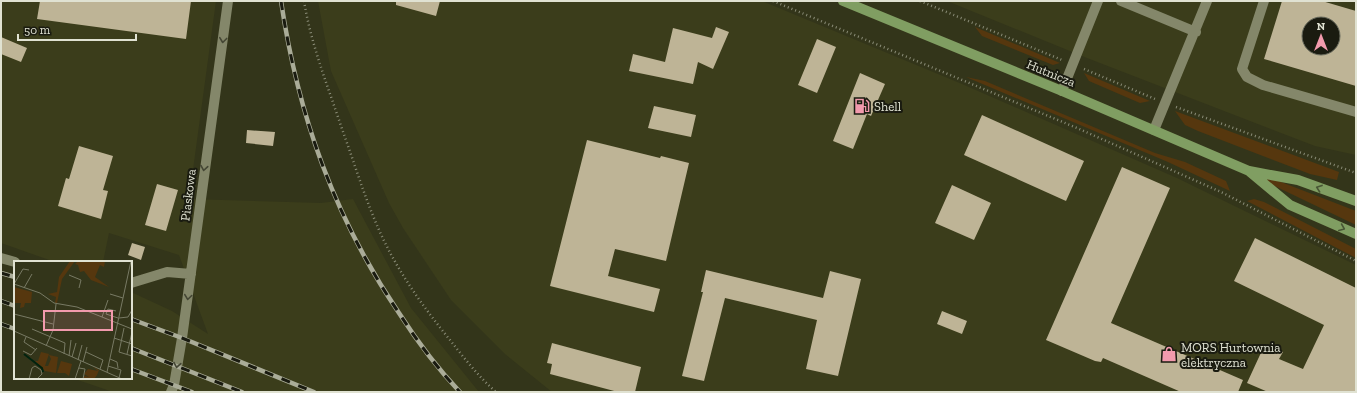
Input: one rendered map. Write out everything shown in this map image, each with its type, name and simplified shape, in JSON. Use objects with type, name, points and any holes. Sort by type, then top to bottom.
[{"type":"main road","name":"Hutnicza","points":[[843,1],[1062,91],[1249,171],[1298,180],[1356,201]]},
{"type":"main road","name":"Hutnicza","points":[[1249,171],[1290,206],[1356,234]]},
{"type":"street","name":"Piaskowa","points":[[171,392],[174,385],[182,338],[228,1]]},
{"type":"street","points":[[1062,91],[1098,1]]},
{"type":"street","points":[[1121,1],[1196,32]]},
{"type":"street","points":[[1154,130],[1196,32],[1207,1]]},
{"type":"street","points":[[1264,1],[1242,69],[1247,76],[1263,86],[1356,112]]},
{"type":"street","points":[[1,258],[14,262]]},
{"type":"street","points":[[132,283],[167,272],[191,274]]},
{"type":"path","points":[[304,1],[313,45],[365,195],[383,238],[412,289],[434,320],[469,364],[496,392]]},
{"type":"path","points":[[772,1],[1063,122],[1221,192],[1356,261]]},
{"type":"path","points":[[920,1],[1165,103],[1356,173]]},
{"type":"shaded area","points":[[1,1],[216,1],[189,199],[321,203],[353,199],[411,308],[479,392],[113,392],[75,379],[132,379],[132,292],[172,311],[208,334],[179,255],[109,233],[103,261],[52,261],[1,243]]},
{"type":"shaded area","points":[[318,1],[762,1],[962,84],[1177,178],[1356,265],[1356,392],[552,392],[505,354],[451,300],[403,228],[389,203],[331,71]]},
{"type":"shaded area","points":[[947,1],[1356,1],[1356,155],[1315,146],[1087,58]]},
{"type":"shaded area","points":[[975,27],[1060,63],[1053,65],[982,36]]},
{"type":"shaded area","points":[[1084,73],[1150,101],[1140,103],[1089,81]]},
{"type":"shaded area","points":[[966,77],[985,81],[1155,153],[1185,162],[1226,181],[1230,191],[1168,162]]},
{"type":"shaded area","points":[[1175,111],[1339,172],[1337,180],[1310,174],[1198,131],[1185,125]]},
{"type":"shaded area","points":[[1263,175],[1356,211],[1356,225],[1260,179]]},
{"type":"shaded area","points":[[1254,199],[1264,202],[1356,249],[1356,258],[1247,201]]},
{"type":"building","points":[[40,1],[191,1],[186,39],[37,19]]},
{"type":"building","points":[[396,1],[440,1],[436,16],[396,5]]},
{"type":"building","points":[[1282,1],[1322,1],[1356,11],[1356,86],[1264,59]]},
{"type":"building","points":[[716,27],[729,32],[713,69],[698,62],[693,84],[629,71],[633,54],[665,62],[673,28],[712,38]]},
{"type":"building","points":[[1,37],[27,48],[21,62],[1,54]]},
{"type":"building","points":[[817,39],[836,47],[817,93],[798,85]]},
{"type":"building","points":[[860,73],[885,84],[871,116],[867,114],[853,149],[833,141]]},
{"type":"building","points":[[654,106],[696,115],[691,137],[648,128]]},
{"type":"building","points":[[982,115],[1084,161],[1066,201],[964,155]]},
{"type":"building","points":[[247,130],[275,132],[273,146],[246,143]]},
{"type":"building","points":[[587,140],[660,158],[661,156],[689,163],[666,261],[615,249],[608,276],[660,289],[654,312],[550,286]]},
{"type":"building","points":[[79,146],[113,156],[103,190],[108,191],[101,219],[58,206],[66,178],[69,179]]},
{"type":"building","points":[[1122,167],[1170,188],[1111,323],[1243,380],[1238,392],[1181,392],[1103,358],[1101,362],[1095,361],[1046,340]]},
{"type":"building","points":[[157,184],[178,190],[166,231],[145,225]]},
{"type":"building","points":[[952,185],[991,203],[974,240],[935,223]]},
{"type":"building","points":[[1255,238],[1356,288],[1356,392],[1268,392],[1247,383],[1265,344],[1283,352],[1279,359],[1303,369],[1324,325],[1234,281]]},
{"type":"building","points":[[132,243],[145,247],[141,260],[128,255]]},
{"type":"building","points":[[706,270],[823,298],[830,271],[861,279],[838,376],[806,369],[817,320],[725,298],[704,381],[682,376],[703,292],[701,292]]},
{"type":"building","points":[[942,311],[967,321],[962,334],[937,324]]},
{"type":"building","points":[[552,343],[641,367],[635,392],[618,392],[550,374],[552,364],[547,363]]},
{"type":"railway","points":[[281,1],[297,84],[322,164],[338,202],[376,277],[399,313],[428,354],[460,392]]},
{"type":"railway","points":[[1,273],[14,277]]},
{"type":"railway","points":[[1,301],[14,306]]},
{"type":"railway","points":[[132,319],[182,338],[314,392]]},
{"type":"railway","points":[[1,324],[14,329]]},
{"type":"railway","points":[[132,348],[242,392]]},
{"type":"railway","points":[[132,369],[192,392]]},
{"type":"place","name":"Shell","points":[[862,106]]},
{"type":"place","name":"MORS Hurtownia elektryczna","points":[[1169,354]]}]
